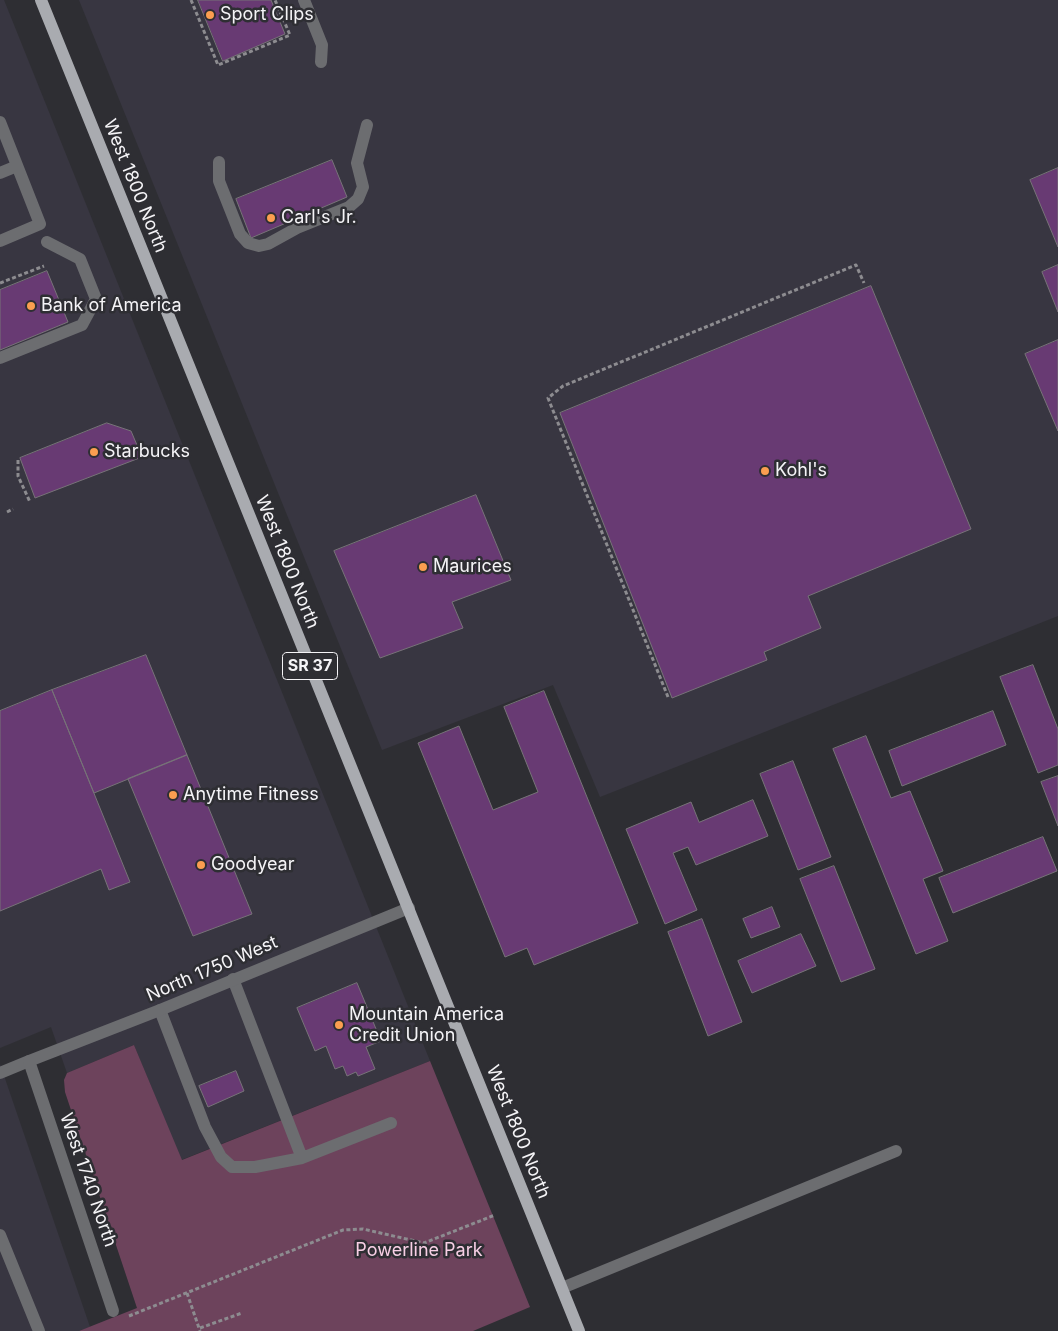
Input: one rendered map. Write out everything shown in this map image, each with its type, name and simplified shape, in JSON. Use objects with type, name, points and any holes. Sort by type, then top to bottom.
[{"type":"main road","name":"West 1800 North","points":[[41,0],[579,1331]]},
{"type":"street","points":[[304,0],[322,45],[321,62]]},
{"type":"street","points":[[0,122],[40,224],[0,241]]},
{"type":"street","points":[[219,162],[219,181],[240,234],[248,243],[259,246],[268,244],[297,228],[348,207],[358,199],[363,187],[357,163],[367,124]]},
{"type":"street","points":[[0,173],[17,166]]},
{"type":"street","points":[[0,358],[82,325],[96,299],[80,259],[47,242]]},
{"type":"street","name":"North 1750 West","points":[[0,1073],[160,1010],[408,908]]},
{"type":"street","points":[[233,979],[302,1158]]},
{"type":"street","points":[[160,1010],[205,1127],[221,1157],[232,1167],[255,1167],[302,1158],[391,1123]]},
{"type":"street","name":"West 1740 North","points":[[29,1060],[113,1312]]},
{"type":"street","points":[[562,1288],[896,1151]]},
{"type":"street","points":[[0,1235],[39,1331]]},
{"type":"path","points":[[190,0],[218,65],[290,35],[275,0]]},
{"type":"path","points":[[668,697],[548,398],[563,386],[856,265],[864,283]]},
{"type":"path","points":[[0,283],[44,266]]},
{"type":"path","points":[[18,460],[18,476],[30,502]]},
{"type":"path","points":[[7,512],[13,510]]},
{"type":"path","points":[[125,1318],[343,1230],[363,1230],[424,1243],[495,1214]]},
{"type":"path","points":[[187,1293],[200,1330],[242,1313]]},
{"type":"shaded area","points":[[0,0],[4,0],[430,1061],[181,1160],[134,1045],[67,1073],[51,1027],[0,1048]]},
{"type":"shaded area","points":[[79,0],[1058,0],[1058,616],[600,797],[553,685],[382,750]]},
{"type":"shaded area","points":[[0,1064],[90,1327],[79,1331],[0,1331]]},
{"type":"green space","name":"Powerline Park","points":[[134,1045],[182,1160],[430,1061],[530,1307],[473,1331],[79,1331],[137,1308],[65,1092],[64,1080],[67,1073]]},
{"type":"building","points":[[198,0],[271,0],[285,34],[223,61]]},
{"type":"building","name":"Carl's Jr.","points":[[332,160],[347,197],[251,238],[236,199]]},
{"type":"building","points":[[1058,168],[1058,247],[1030,180]]},
{"type":"building","points":[[1058,265],[1058,312],[1042,272]]},
{"type":"building","name":"Bank of America","points":[[47,271],[68,322],[0,350],[0,290]]},
{"type":"building","name":"Kohl's","points":[[871,286],[971,529],[808,596],[821,628],[764,652],[767,660],[672,698],[560,413]]},
{"type":"building","points":[[1058,340],[1058,431],[1025,354]]},
{"type":"building","points":[[107,423],[131,431],[142,457],[35,498],[20,458]]},
{"type":"building","points":[[476,495],[511,580],[452,602],[463,628],[380,658],[334,551]]},
{"type":"building","points":[[146,655],[187,755],[94,793],[52,690]]},
{"type":"building","points":[[1033,665],[1058,729],[1058,765],[1038,773],[1000,677]]},
{"type":"building","points":[[52,690],[130,882],[109,890],[101,869],[0,911],[0,711]]},
{"type":"building","points":[[544,691],[638,923],[534,965],[527,948],[505,957],[418,743],[459,726],[493,810],[538,792],[504,707]]},
{"type":"building","points":[[993,711],[1006,745],[902,786],[889,751]]},
{"type":"building","points":[[866,736],[891,798],[910,791],[943,871],[923,879],[948,941],[916,954],[833,749]]},
{"type":"building","points":[[187,755],[252,914],[193,936],[128,779]]},
{"type":"building","points":[[793,761],[831,857],[798,870],[760,774]]},
{"type":"building","points":[[1058,776],[1058,826],[1041,782]]},
{"type":"building","points":[[753,800],[768,836],[696,865],[688,847],[673,853],[697,910],[665,924],[626,829],[691,802],[699,822]]},
{"type":"building","points":[[1043,837],[1057,871],[953,913],[939,878]]},
{"type":"building","points":[[834,866],[875,969],[841,982],[800,879]]},
{"type":"building","points":[[772,907],[780,927],[751,938],[743,919]]},
{"type":"building","points":[[702,919],[742,1022],[708,1036],[668,932]]},
{"type":"building","points":[[801,934],[816,966],[752,993],[738,961]]},
{"type":"building","name":"Mountain America Credit Union","points":[[357,983],[381,1041],[366,1047],[375,1069],[358,1076],[356,1072],[347,1076],[343,1066],[335,1069],[326,1046],[315,1051],[297,1008]]},
{"type":"building","points":[[236,1071],[244,1091],[208,1107],[199,1086]]},
{"type":"place","name":"Sport Clips","points":[[210,15]]},
{"type":"place","name":"Carl's Jr.","points":[[271,218]]},
{"type":"place","name":"Bank of America","points":[[31,306]]},
{"type":"place","name":"Starbucks","points":[[94,452]]},
{"type":"place","name":"Kohl's","points":[[765,471]]},
{"type":"place","name":"Maurices","points":[[423,567]]},
{"type":"place","name":"Anytime Fitness","points":[[173,795]]},
{"type":"place","name":"Goodyear","points":[[201,865]]},
{"type":"place","name":"Mountain America Credit Union","points":[[339,1025]]}]
